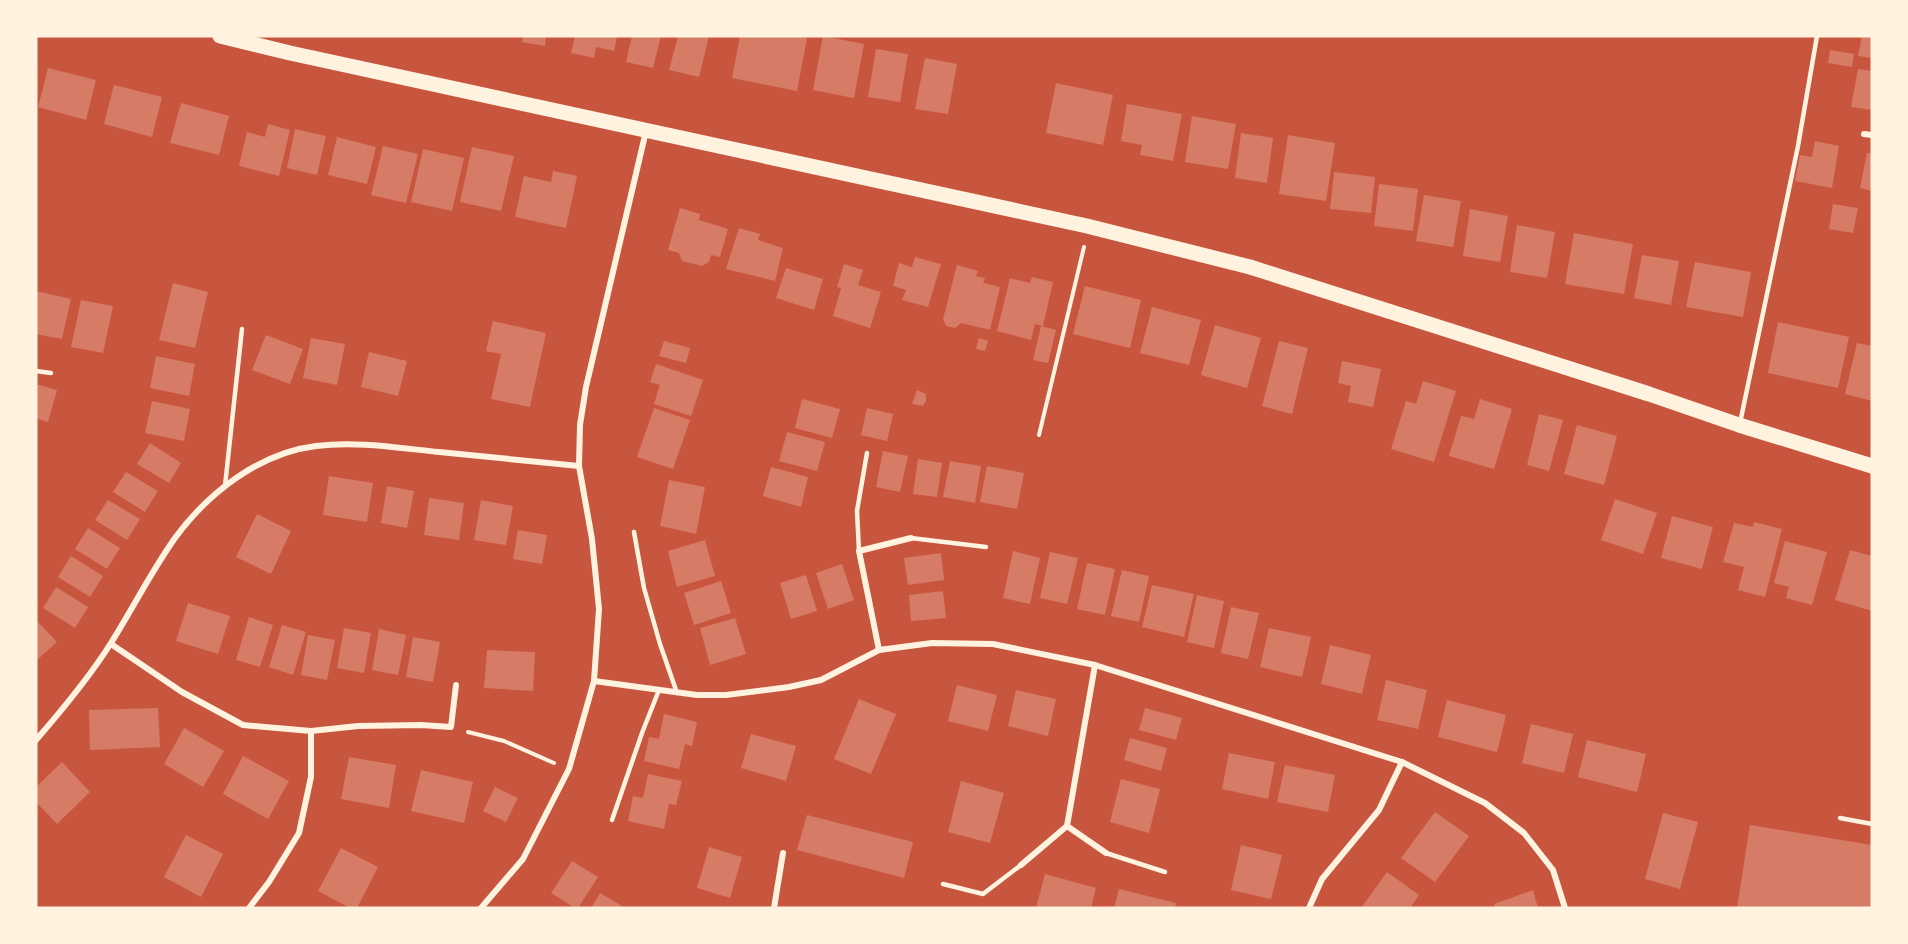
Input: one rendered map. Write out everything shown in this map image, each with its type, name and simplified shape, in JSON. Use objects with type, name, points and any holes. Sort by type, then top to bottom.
[{"type":"main road","points":[[220,36],[1087,226],[1250,267],[1872,466]]},
{"type":"street","points":[[481,908],[523,859],[569,769],[594,681],[599,609],[592,538],[579,466],[580,426],[586,387],[646,130]]},
{"type":"street","points":[[1864,134],[1872,135]]},
{"type":"street","points":[[36,740],[71,700],[111,644],[153,571],[176,537],[203,504],[225,486],[269,460],[292,451],[316,446],[370,445],[579,466]]},
{"type":"street","points":[[879,651],[859,551],[910,538]]},
{"type":"street","points":[[594,681],[677,693],[726,695],[789,687],[821,680],[879,651],[932,643],[993,644],[1095,665],[1402,762],[1485,802],[1524,833],[1553,870],[1564,908]]},
{"type":"street","points":[[111,644],[182,692],[243,725],[311,731],[358,726],[452,727],[456,685]]},
{"type":"street","points":[[1021,865],[1067,826],[1095,665]]},
{"type":"street","points":[[249,908],[269,882],[299,833],[310,777],[311,731]]},
{"type":"street","points":[[1309,908],[1322,879],[1379,810],[1402,762]]},
{"type":"street","points":[[1067,826],[1106,853]]},
{"type":"street","points":[[774,908],[783,853]]},
{"type":"lane","points":[[1739,425],[1798,146],[1817,36]]},
{"type":"lane","points":[[225,486],[242,329]]},
{"type":"lane","points":[[36,371],[51,373]]},
{"type":"lane","points":[[859,551],[857,511],[867,453]]},
{"type":"lane","points":[[634,532],[644,588],[677,693]]},
{"type":"lane","points":[[910,538],[986,547]]},
{"type":"lane","points":[[612,820],[659,690]]},
{"type":"lane","points":[[1840,818],[1872,824]]},
{"type":"lane","points":[[1106,853],[1165,872]]},
{"type":"lane","points":[[943,884],[983,894],[1021,865]]},
{"type":"path","points":[[1039,435],[1087,226]]},
{"type":"path","points":[[452,727],[504,741],[569,769]]},
{"type":"building","points":[[523,36],[546,36],[545,46],[522,42]]},
{"type":"building","points":[[575,36],[617,36],[614,51],[596,47],[594,58],[571,53]]},
{"type":"building","points":[[632,36],[661,36],[653,68],[626,62]]},
{"type":"building","points":[[678,36],[709,36],[699,77],[669,70]]},
{"type":"building","points":[[740,36],[807,38],[797,91],[732,78]]},
{"type":"building","points":[[823,36],[864,44],[854,98],[813,90]]},
{"type":"building","points":[[1862,36],[1872,36],[1872,58],[1858,56]]},
{"type":"building","points":[[876,49],[908,54],[900,102],[868,97]]},
{"type":"building","points":[[1830,50],[1854,54],[1852,67],[1828,63]]},
{"type":"building","points":[[925,58],[957,64],[948,114],[915,109]]},
{"type":"building","points":[[48,68],[96,80],[86,120],[38,107]]},
{"type":"building","points":[[1858,69],[1872,71],[1872,110],[1851,107]]},
{"type":"building","points":[[1056,83],[1113,95],[1103,145],[1046,133]]},
{"type":"building","points":[[114,85],[162,97],[152,137],[104,124]]},
{"type":"building","points":[[181,103],[229,116],[219,155],[170,143]]},
{"type":"building","points":[[1127,104],[1182,114],[1173,161],[1140,155],[1142,145],[1121,141]]},
{"type":"building","points":[[1192,116],[1236,124],[1228,169],[1185,162]]},
{"type":"building","points":[[268,124],[290,130],[279,176],[239,166],[247,132],[265,137]]},
{"type":"building","points":[[295,129],[326,136],[317,175],[287,168]]},
{"type":"building","points":[[1241,133],[1273,138],[1267,183],[1235,178]]},
{"type":"building","points":[[1288,135],[1335,143],[1326,201],[1279,194]]},
{"type":"building","points":[[337,137],[376,147],[367,184],[328,175]]},
{"type":"building","points":[[1815,141],[1839,146],[1832,188],[1795,181],[1800,155],[1812,157]]},
{"type":"building","points":[[383,146],[418,154],[406,203],[371,195]]},
{"type":"building","points":[[472,147],[514,156],[501,211],[460,202]]},
{"type":"building","points":[[423,149],[464,158],[452,211],[411,202]]},
{"type":"building","points":[[1867,153],[1872,153],[1872,191],[1860,188]]},
{"type":"building","points":[[553,171],[577,176],[566,228],[515,217],[524,176],[551,182]]},
{"type":"building","points":[[1334,172],[1375,177],[1371,213],[1330,209]]},
{"type":"building","points":[[1379,184],[1418,189],[1413,231],[1374,226]]},
{"type":"building","points":[[1424,195],[1461,201],[1453,247],[1416,241]]},
{"type":"building","points":[[1833,204],[1858,208],[1853,233],[1829,229]]},
{"type":"building","points":[[680,208],[700,214],[699,220],[728,229],[720,257],[711,255],[709,262],[702,266],[682,261],[679,253],[668,250]]},
{"type":"building","points":[[1470,209],[1508,216],[1500,262],[1463,256]]},
{"type":"building","points":[[1517,225],[1555,232],[1547,278],[1510,272]]},
{"type":"building","points":[[739,228],[760,234],[758,240],[783,248],[775,281],[726,269]]},
{"type":"building","points":[[1574,233],[1633,244],[1624,294],[1565,284]]},
{"type":"building","points":[[1642,255],[1679,261],[1671,305],[1634,298]]},
{"type":"building","points":[[915,257],[941,264],[928,307],[902,300],[906,290],[893,286],[899,263],[912,267]]},
{"type":"building","points":[[1695,262],[1751,272],[1743,317],[1686,307]]},
{"type":"building","points":[[844,264],[863,270],[858,285],[881,292],[870,328],[833,316],[841,288],[837,287]]},
{"type":"building","points":[[957,265],[978,271],[976,276],[985,278],[982,289],[984,283],[1000,287],[990,330],[961,323],[955,328],[946,326],[943,319]]},
{"type":"building","points":[[786,268],[823,279],[814,310],[776,298]]},
{"type":"building","points":[[1032,277],[1053,282],[1043,326],[1035,324],[1031,340],[997,331],[1010,278],[1030,283]]},
{"type":"building","points":[[173,283],[208,292],[195,348],[159,340]]},
{"type":"building","points":[[1085,286],[1141,300],[1130,348],[1073,334]]},
{"type":"building","points":[[36,291],[71,299],[62,339],[36,334]]},
{"type":"building","points":[[81,300],[113,306],[103,353],[71,347]]},
{"type":"building","points":[[1152,307],[1201,320],[1189,365],[1140,353]]},
{"type":"building","points":[[493,321],[546,333],[530,407],[491,399],[501,354],[486,351]]},
{"type":"building","points":[[1778,322],[1849,337],[1838,388],[1768,373]]},
{"type":"building","points":[[1215,325],[1261,338],[1247,388],[1201,375]]},
{"type":"building","points":[[1041,326],[1056,330],[1048,363],[1033,360]]},
{"type":"building","points":[[266,335],[303,349],[290,384],[252,370]]},
{"type":"building","points":[[311,338],[345,344],[337,385],[303,378]]},
{"type":"building","points":[[979,338],[988,341],[985,351],[976,349]]},
{"type":"building","points":[[664,341],[690,348],[686,363],[659,356]]},
{"type":"building","points":[[1279,341],[1308,348],[1292,414],[1262,406]]},
{"type":"building","points":[[1857,343],[1872,346],[1872,401],[1845,394]]},
{"type":"building","points":[[369,352],[407,361],[398,396],[361,387]]},
{"type":"building","points":[[156,356],[195,364],[189,396],[150,388]]},
{"type":"building","points":[[1342,361],[1381,369],[1373,407],[1348,402],[1351,386],[1338,383]]},
{"type":"building","points":[[656,364],[703,380],[691,416],[654,404],[660,385],[650,382]]},
{"type":"building","points":[[1423,381],[1456,391],[1434,462],[1391,449],[1406,401],[1416,404]]},
{"type":"building","points":[[36,384],[57,390],[48,422],[36,418]]},
{"type":"building","points":[[917,390],[926,394],[923,406],[912,404]]},
{"type":"building","points":[[802,399],[840,409],[832,438],[795,428]]},
{"type":"building","points":[[1480,399],[1512,409],[1494,469],[1449,456],[1461,416],[1474,419]]},
{"type":"building","points":[[152,401],[190,409],[184,441],[145,433]]},
{"type":"building","points":[[654,408],[690,420],[673,469],[637,457]]},
{"type":"building","points":[[867,408],[893,414],[887,441],[861,435]]},
{"type":"building","points":[[1539,414],[1563,420],[1549,471],[1527,465]]},
{"type":"building","points":[[1577,425],[1617,436],[1604,485],[1564,474]]},
{"type":"building","points":[[787,432],[825,442],[817,471],[779,461]]},
{"type":"building","points":[[150,443],[181,463],[169,483],[137,464]]},
{"type":"building","points":[[883,451],[908,456],[900,492],[876,487]]},
{"type":"building","points":[[918,459],[942,463],[937,497],[913,494]]},
{"type":"building","points":[[950,461],[981,466],[975,503],[943,497]]},
{"type":"building","points":[[987,466],[1024,473],[1017,509],[980,502]]},
{"type":"building","points":[[771,467],[808,477],[801,507],[763,496]]},
{"type":"building","points":[[126,472],[158,491],[145,512],[113,492]]},
{"type":"building","points":[[329,476],[373,483],[367,522],[323,515]]},
{"type":"building","points":[[669,480],[705,487],[696,534],[660,526]]},
{"type":"building","points":[[387,486],[414,491],[407,528],[381,523]]},
{"type":"building","points":[[429,498],[464,503],[459,540],[424,535]]},
{"type":"building","points":[[1615,499],[1657,513],[1643,554],[1601,540]]},
{"type":"building","points":[[108,500],[140,519],[127,540],[95,520]]},
{"type":"building","points":[[481,500],[513,506],[506,545],[474,540]]},
{"type":"building","points":[[257,514],[291,531],[271,574],[236,557]]},
{"type":"building","points":[[1672,516],[1713,527],[1702,569],[1661,558]]},
{"type":"building","points":[[1754,522],[1782,529],[1765,597],[1738,590],[1744,567],[1723,562],[1734,523],[1753,527]]},
{"type":"building","points":[[88,528],[120,548],[107,569],[75,549]]},
{"type":"building","points":[[518,530],[547,535],[542,564],[513,559]]},
{"type":"building","points":[[705,540],[715,576],[677,587],[668,551]]},
{"type":"building","points":[[1785,541],[1827,552],[1812,605],[1786,598],[1789,587],[1774,583]]},
{"type":"building","points":[[1850,550],[1872,556],[1872,611],[1835,600]]},
{"type":"building","points":[[1013,551],[1040,558],[1030,604],[1003,598]]},
{"type":"building","points":[[1050,552],[1078,558],[1067,604],[1040,598]]},
{"type":"building","points":[[941,553],[944,580],[908,585],[904,558]]},
{"type":"building","points":[[71,556],[103,576],[90,597],[58,577]]},
{"type":"building","points":[[1087,563],[1115,569],[1105,615],[1077,609]]},
{"type":"building","points":[[842,564],[854,600],[828,609],[816,573]]},
{"type":"building","points":[[1122,570],[1149,576],[1139,622],[1111,616]]},
{"type":"building","points":[[806,575],[817,611],[791,619],[780,583]]},
{"type":"building","points":[[721,581],[731,613],[694,625],[684,593]]},
{"type":"building","points":[[1152,585],[1194,594],[1184,637],[1142,627]]},
{"type":"building","points":[[56,587],[88,607],[75,628],[43,608]]},
{"type":"building","points":[[943,591],[946,618],[911,621],[909,595]]},
{"type":"building","points":[[1197,595],[1224,601],[1214,648],[1187,642]]},
{"type":"building","points":[[188,603],[230,616],[218,654],[176,641]]},
{"type":"building","points":[[1231,607],[1259,613],[1248,659],[1221,653]]},
{"type":"building","points":[[249,617],[273,625],[260,667],[236,660]]},
{"type":"building","points":[[735,618],[746,654],[710,665],[700,628]]},
{"type":"building","points":[[36,620],[57,642],[36,661]]},
{"type":"building","points":[[282,625],[306,632],[293,675],[269,667]]},
{"type":"building","points":[[344,628],[371,633],[364,673],[337,668]]},
{"type":"building","points":[[1269,628],[1311,637],[1302,677],[1260,667]]},
{"type":"building","points":[[379,629],[406,635],[398,675],[372,670]]},
{"type":"building","points":[[308,635],[335,640],[327,680],[301,675]]},
{"type":"building","points":[[413,637],[440,642],[433,682],[406,677]]},
{"type":"building","points":[[1330,645],[1371,655],[1362,694],[1321,684]]},
{"type":"building","points":[[487,650],[535,652],[533,691],[484,688]]},
{"type":"building","points":[[1386,680],[1427,690],[1418,729],[1377,720]]},
{"type":"building","points":[[957,685],[997,695],[988,731],[948,721]]},
{"type":"building","points":[[1016,690],[1056,699],[1048,736],[1008,726]]},
{"type":"building","points":[[859,699],[896,714],[871,774],[834,759]]},
{"type":"building","points":[[1447,700],[1506,715],[1497,752],[1438,737]]},
{"type":"building","points":[[158,708],[160,747],[90,750],[89,710]]},
{"type":"building","points":[[1145,708],[1182,718],[1176,740],[1139,730]]},
{"type":"building","points":[[664,714],[697,722],[692,746],[685,744],[679,769],[644,761],[649,737],[659,739]]},
{"type":"building","points":[[1531,724],[1573,734],[1564,773],[1522,763]]},
{"type":"building","points":[[184,728],[224,751],[203,787],[164,764]]},
{"type":"building","points":[[751,734],[796,746],[786,781],[741,768]]},
{"type":"building","points":[[1130,738],[1167,748],[1161,771],[1124,760]]},
{"type":"building","points":[[1587,740],[1646,754],[1637,792],[1578,777]]},
{"type":"building","points":[[1229,753],[1275,762],[1268,799],[1222,789]]},
{"type":"building","points":[[243,756],[289,781],[268,819],[223,794]]},
{"type":"building","points":[[349,757],[396,765],[389,808],[341,799]]},
{"type":"building","points":[[62,762],[90,792],[57,824],[36,802],[36,787]]},
{"type":"building","points":[[1285,765],[1335,775],[1328,812],[1277,802]]},
{"type":"building","points":[[421,770],[473,782],[464,823],[411,811]]},
{"type":"building","points":[[648,774],[682,781],[676,805],[669,804],[664,829],[628,821],[633,796],[643,798]]},
{"type":"building","points":[[1121,779],[1160,789],[1149,833],[1110,822]]},
{"type":"building","points":[[961,781],[1004,793],[990,843],[948,832]]},
{"type":"building","points":[[495,787],[518,798],[506,822],[483,811]]},
{"type":"building","points":[[1435,812],[1469,836],[1435,882],[1401,858]]},
{"type":"building","points":[[1663,813],[1698,822],[1680,889],[1645,879]]},
{"type":"building","points":[[807,815],[913,842],[904,878],[797,850]]},
{"type":"building","points":[[1750,825],[1872,845],[1872,908],[1737,908]]},
{"type":"building","points":[[186,835],[223,854],[201,897],[164,877]]},
{"type":"building","points":[[1241,845],[1282,855],[1271,899],[1231,890]]},
{"type":"building","points":[[709,847],[742,857],[730,898],[697,888]]},
{"type":"building","points":[[341,848],[378,867],[357,908],[350,908],[318,891]]},
{"type":"building","points":[[572,861],[598,877],[578,908],[551,893]]},
{"type":"building","points":[[1387,872],[1419,895],[1410,908],[1361,908]]},
{"type":"building","points":[[1045,874],[1096,888],[1091,908],[1036,908]]},
{"type":"building","points":[[1119,889],[1176,903],[1175,908],[1114,908]]},
{"type":"building","points":[[1533,890],[1538,908],[1495,908],[1494,904]]},
{"type":"building","points":[[600,893],[617,903],[625,908],[591,908]]}]
